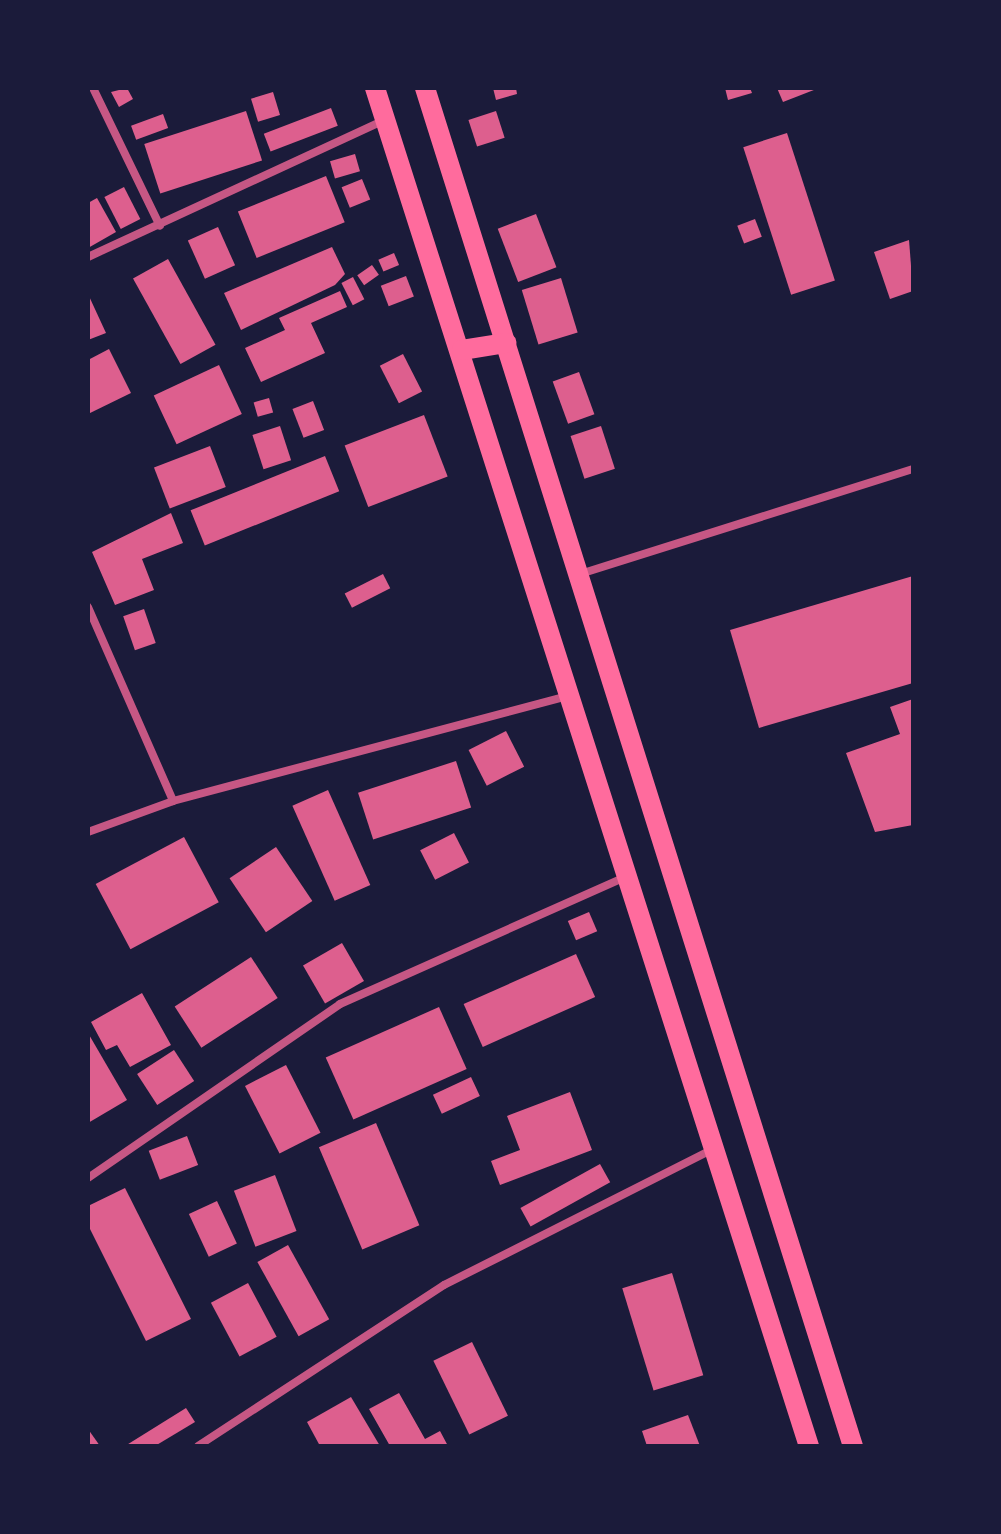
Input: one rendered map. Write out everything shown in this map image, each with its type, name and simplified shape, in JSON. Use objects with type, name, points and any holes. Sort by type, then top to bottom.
[{"type":"main road","points":[[375,88],[462,350],[569,696],[630,875],[713,1149],[809,1446]]},
{"type":"main road","points":[[425,88],[853,1446]]},
{"type":"main road","points":[[462,350],[506,343]]},
{"type":"street","points":[[93,88],[160,226]]},
{"type":"street","points":[[88,257],[385,120]]},
{"type":"street","points":[[579,574],[913,469]]},
{"type":"street","points":[[88,607],[173,801]]},
{"type":"street","points":[[88,832],[173,801],[569,696]]},
{"type":"street","points":[[88,1178],[340,1004],[630,875]]},
{"type":"street","points":[[198,1446],[444,1285],[713,1149]]},
{"type":"building","points":[[127,88],[133,99],[119,107],[111,92]]},
{"type":"building","points":[[493,88],[516,88],[517,94],[496,100]]},
{"type":"building","points":[[725,88],[750,88],[752,93],[728,100]]},
{"type":"building","points":[[777,88],[819,88],[783,102]]},
{"type":"building","points":[[273,92],[280,115],[258,122],[251,99]]},
{"type":"building","points":[[331,108],[338,126],[271,152],[264,134]]},
{"type":"building","points":[[246,111],[262,160],[160,194],[144,144]]},
{"type":"building","points":[[496,111],[505,138],[477,147],[468,120]]},
{"type":"building","points":[[163,114],[168,128],[136,140],[131,126]]},
{"type":"building","points":[[787,133],[835,280],[791,295],[743,147]]},
{"type":"building","points":[[355,154],[360,171],[335,178],[330,161]]},
{"type":"building","points":[[326,176],[345,222],[257,258],[238,212]]},
{"type":"building","points":[[362,179],[370,199],[350,208],[342,187]]},
{"type":"building","points":[[124,187],[140,219],[121,229],[104,197]]},
{"type":"building","points":[[97,198],[116,232],[88,248],[88,203]]},
{"type":"building","points":[[536,214],[556,267],[518,282],[498,229]]},
{"type":"building","points":[[755,219],[762,237],[744,244],[737,226]]},
{"type":"building","points":[[218,227],[235,265],[205,279],[188,240]]},
{"type":"building","points":[[909,240],[913,291],[890,299],[874,252]]},
{"type":"building","points":[[332,247],[345,274],[335,285],[241,330],[224,293]]},
{"type":"building","points":[[394,253],[399,265],[383,272],[378,260]]},
{"type":"building","points":[[168,259],[216,345],[181,364],[133,278]]},
{"type":"building","points":[[372,265],[379,275],[364,285],[357,275]]},
{"type":"building","points":[[406,276],[414,297],[389,306],[381,286]]},
{"type":"building","points":[[353,277],[364,299],[353,305],[341,283]]},
{"type":"building","points":[[561,278],[578,333],[538,344],[522,290]]},
{"type":"building","points":[[340,291],[347,307],[311,323],[325,353],[261,382],[245,348],[285,330],[279,318]]},
{"type":"building","points":[[88,294],[106,333],[88,340]]},
{"type":"building","points":[[109,349],[131,393],[88,414],[88,360]]},
{"type":"building","points":[[403,354],[422,391],[399,403],[380,366]]},
{"type":"building","points":[[219,365],[242,414],[177,444],[154,395]]},
{"type":"building","points":[[579,372],[594,414],[568,424],[553,382]]},
{"type":"building","points":[[269,398],[273,412],[258,417],[254,402]]},
{"type":"building","points":[[313,401],[324,430],[304,438],[292,409]]},
{"type":"building","points":[[424,415],[448,477],[368,507],[345,445]]},
{"type":"building","points":[[280,426],[291,460],[264,469],[252,435]]},
{"type":"building","points":[[601,426],[615,469],[584,479],[571,436]]},
{"type":"building","points":[[210,446],[226,487],[170,509],[154,468]]},
{"type":"building","points":[[325,456],[339,491],[205,546],[191,510]]},
{"type":"building","points":[[171,513],[183,543],[142,559],[154,590],[115,605],[92,552]]},
{"type":"building","points":[[383,574],[390,588],[352,608],[345,594]]},
{"type":"building","points":[[913,576],[913,683],[759,728],[730,630]]},
{"type":"building","points":[[144,609],[156,643],[135,650],[123,616]]},
{"type":"building","points":[[913,699],[913,825],[875,832],[846,753],[900,734],[890,707]]},
{"type":"building","points":[[506,731],[524,767],[487,786],[469,750]]},
{"type":"building","points":[[456,761],[471,808],[373,839],[358,793]]},
{"type":"building","points":[[328,790],[370,885],[335,901],[292,806]]},
{"type":"building","points":[[454,833],[469,862],[435,880],[420,850]]},
{"type":"building","points":[[184,837],[219,902],[130,949],[96,884]]},
{"type":"building","points":[[276,847],[312,901],[266,932],[230,878]]},
{"type":"building","points":[[589,912],[597,931],[576,940],[568,921]]},
{"type":"building","points":[[342,943],[364,981],[325,1004],[303,966]]},
{"type":"building","points":[[576,954],[595,997],[483,1047],[464,1004]]},
{"type":"building","points":[[251,957],[278,998],[201,1048],[175,1007]]},
{"type":"building","points":[[142,993],[171,1045],[130,1067],[117,1045],[106,1050],[91,1022]]},
{"type":"building","points":[[439,1007],[467,1069],[353,1120],[326,1057]]},
{"type":"building","points":[[88,1033],[127,1100],[88,1123]]},
{"type":"building","points":[[174,1050],[194,1081],[157,1105],[137,1074]]},
{"type":"building","points":[[286,1065],[321,1133],[280,1154],[245,1086]]},
{"type":"building","points":[[471,1077],[480,1096],[442,1114],[433,1095]]},
{"type":"building","points":[[570,1092],[592,1150],[500,1185],[491,1161],[520,1150],[507,1116]]},
{"type":"building","points":[[376,1123],[419,1225],[362,1249],[319,1147]]},
{"type":"building","points":[[187,1136],[198,1165],[160,1180],[149,1151]]},
{"type":"building","points":[[600,1164],[610,1182],[531,1226],[520,1208]]},
{"type":"building","points":[[275,1175],[297,1231],[255,1247],[234,1191]]},
{"type":"building","points":[[125,1188],[191,1319],[146,1341],[88,1225],[88,1206]]},
{"type":"building","points":[[217,1201],[237,1244],[209,1257],[189,1214]]},
{"type":"building","points":[[288,1245],[329,1319],[299,1336],[257,1262]]},
{"type":"building","points":[[672,1273],[703,1375],[654,1391],[622,1288]]},
{"type":"building","points":[[248,1283],[277,1337],[240,1357],[211,1303]]},
{"type":"building","points":[[472,1342],[508,1416],[469,1435],[433,1361]]},
{"type":"building","points":[[399,1393],[425,1439],[440,1431],[448,1446],[390,1446],[369,1409]]},
{"type":"building","points":[[351,1397],[380,1446],[320,1446],[307,1422]]},
{"type":"building","points":[[186,1408],[195,1422],[155,1446],[125,1446]]},
{"type":"building","points":[[688,1415],[700,1446],[647,1446],[642,1431]]},
{"type":"building","points":[[88,1429],[100,1446],[88,1446]]}]
